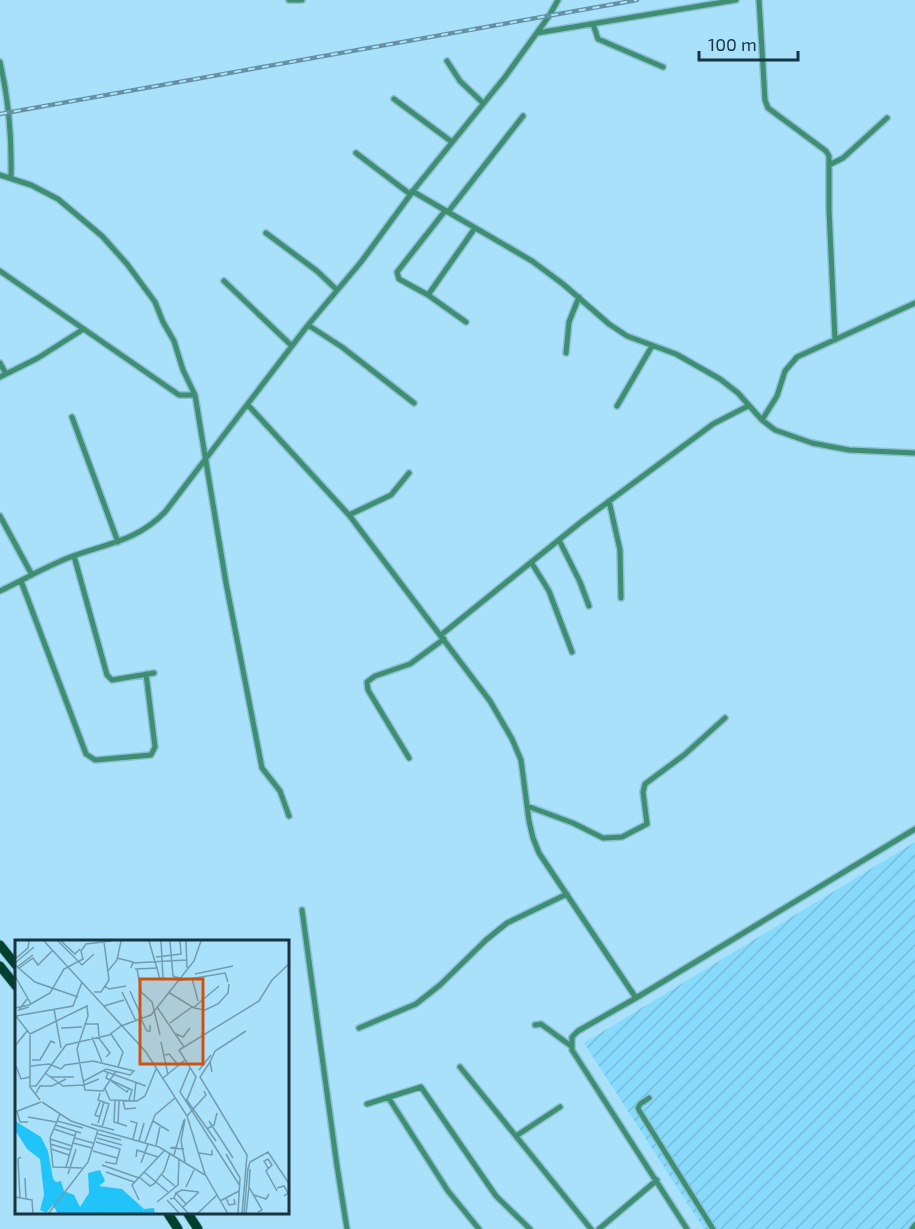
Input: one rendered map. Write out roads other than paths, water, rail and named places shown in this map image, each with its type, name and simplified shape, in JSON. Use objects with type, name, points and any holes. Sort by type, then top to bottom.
[{"type":"main road","points":[[0,945],[15,964]]},
{"type":"main road","points":[[0,966],[15,985]]},
{"type":"main road","points":[[167,1214],[178,1229]]},
{"type":"main road","points":[[188,1214],[198,1229]]},
{"type":"street","points":[[290,0],[302,0]]},
{"type":"street","points":[[0,591],[74,556],[130,538],[153,524],[206,459],[308,325],[361,262],[411,193],[537,33],[558,0]]},
{"type":"street","points":[[537,33],[736,0]]},
{"type":"street","points":[[759,0],[765,100],[768,108],[826,151],[829,156],[835,340]]},
{"type":"street","points":[[592,24],[598,39],[663,67]]},
{"type":"street","points":[[447,61],[460,81],[483,103]]},
{"type":"street","points":[[0,62],[10,113],[11,178]]},
{"type":"street","points":[[394,99],[452,142]]},
{"type":"street","points":[[466,322],[428,295],[399,279],[397,272],[523,116]]},
{"type":"street","points":[[829,165],[843,158],[887,118]]},
{"type":"street","points":[[356,153],[411,193],[532,261],[627,336],[676,354],[720,379],[738,393],[748,406],[775,430],[812,443],[849,450],[915,453]]},
{"type":"street","points":[[0,175],[31,185],[58,199],[96,230],[127,264],[155,302],[174,341],[183,370],[195,395],[226,583],[261,768],[280,791],[289,816]]},
{"type":"street","points":[[428,295],[475,228]]},
{"type":"street","points":[[266,233],[317,271],[337,290]]},
{"type":"street","points":[[0,271],[82,330],[179,395],[195,395]]},
{"type":"street","points":[[224,281],[292,346]]},
{"type":"street","points":[[566,353],[569,322],[579,297]]},
{"type":"street","points":[[762,420],[777,396],[785,371],[797,357],[915,303]]},
{"type":"street","points":[[308,325],[342,347],[414,403]]},
{"type":"street","points":[[0,363],[3,376],[38,358],[82,330]]},
{"type":"street","points":[[616,406],[652,346]]},
{"type":"street","points":[[248,405],[349,515],[490,701],[512,739],[521,760],[533,838],[539,853],[636,998]]},
{"type":"street","points":[[409,758],[368,690],[367,682],[375,676],[410,664],[531,562],[609,501],[713,424],[748,406]]},
{"type":"street","points":[[72,417],[118,542]]},
{"type":"street","points":[[349,515],[391,495],[410,473]]},
{"type":"street","points":[[609,501],[621,550],[621,598]]},
{"type":"street","points":[[0,516],[32,575]]},
{"type":"street","points":[[559,540],[589,606]]},
{"type":"street","points":[[74,556],[107,675],[112,680],[154,673]]},
{"type":"street","points":[[531,562],[549,591],[573,652]]},
{"type":"street","points":[[21,581],[86,754],[95,760],[151,755],[155,747],[146,674]]},
{"type":"street","points":[[527,806],[573,823],[603,838],[622,837],[647,825],[643,792],[645,784],[684,755],[725,718]]},
{"type":"street","points":[[571,1046],[572,1037],[578,1031],[915,829]]},
{"type":"street","points":[[359,1029],[416,1004],[440,985],[486,940],[507,924],[567,894]]},
{"type":"street","points":[[302,910],[337,1166],[348,1229]]},
{"type":"street","points":[[535,1025],[541,1024],[571,1046],[687,1229]]},
{"type":"street","points":[[460,1067],[591,1229]]},
{"type":"street","points":[[367,1104],[421,1087],[496,1196],[530,1229]]},
{"type":"street","points":[[388,1097],[448,1191],[479,1229]]},
{"type":"street","points":[[649,1098],[638,1108],[713,1229]]},
{"type":"street","points":[[516,1136],[560,1107]]},
{"type":"street","points":[[599,1229],[657,1180]]},
{"type":"street","points":[[912,1229],[915,1225]]},
{"type":"railway","points":[[0,114],[637,0]]}]
